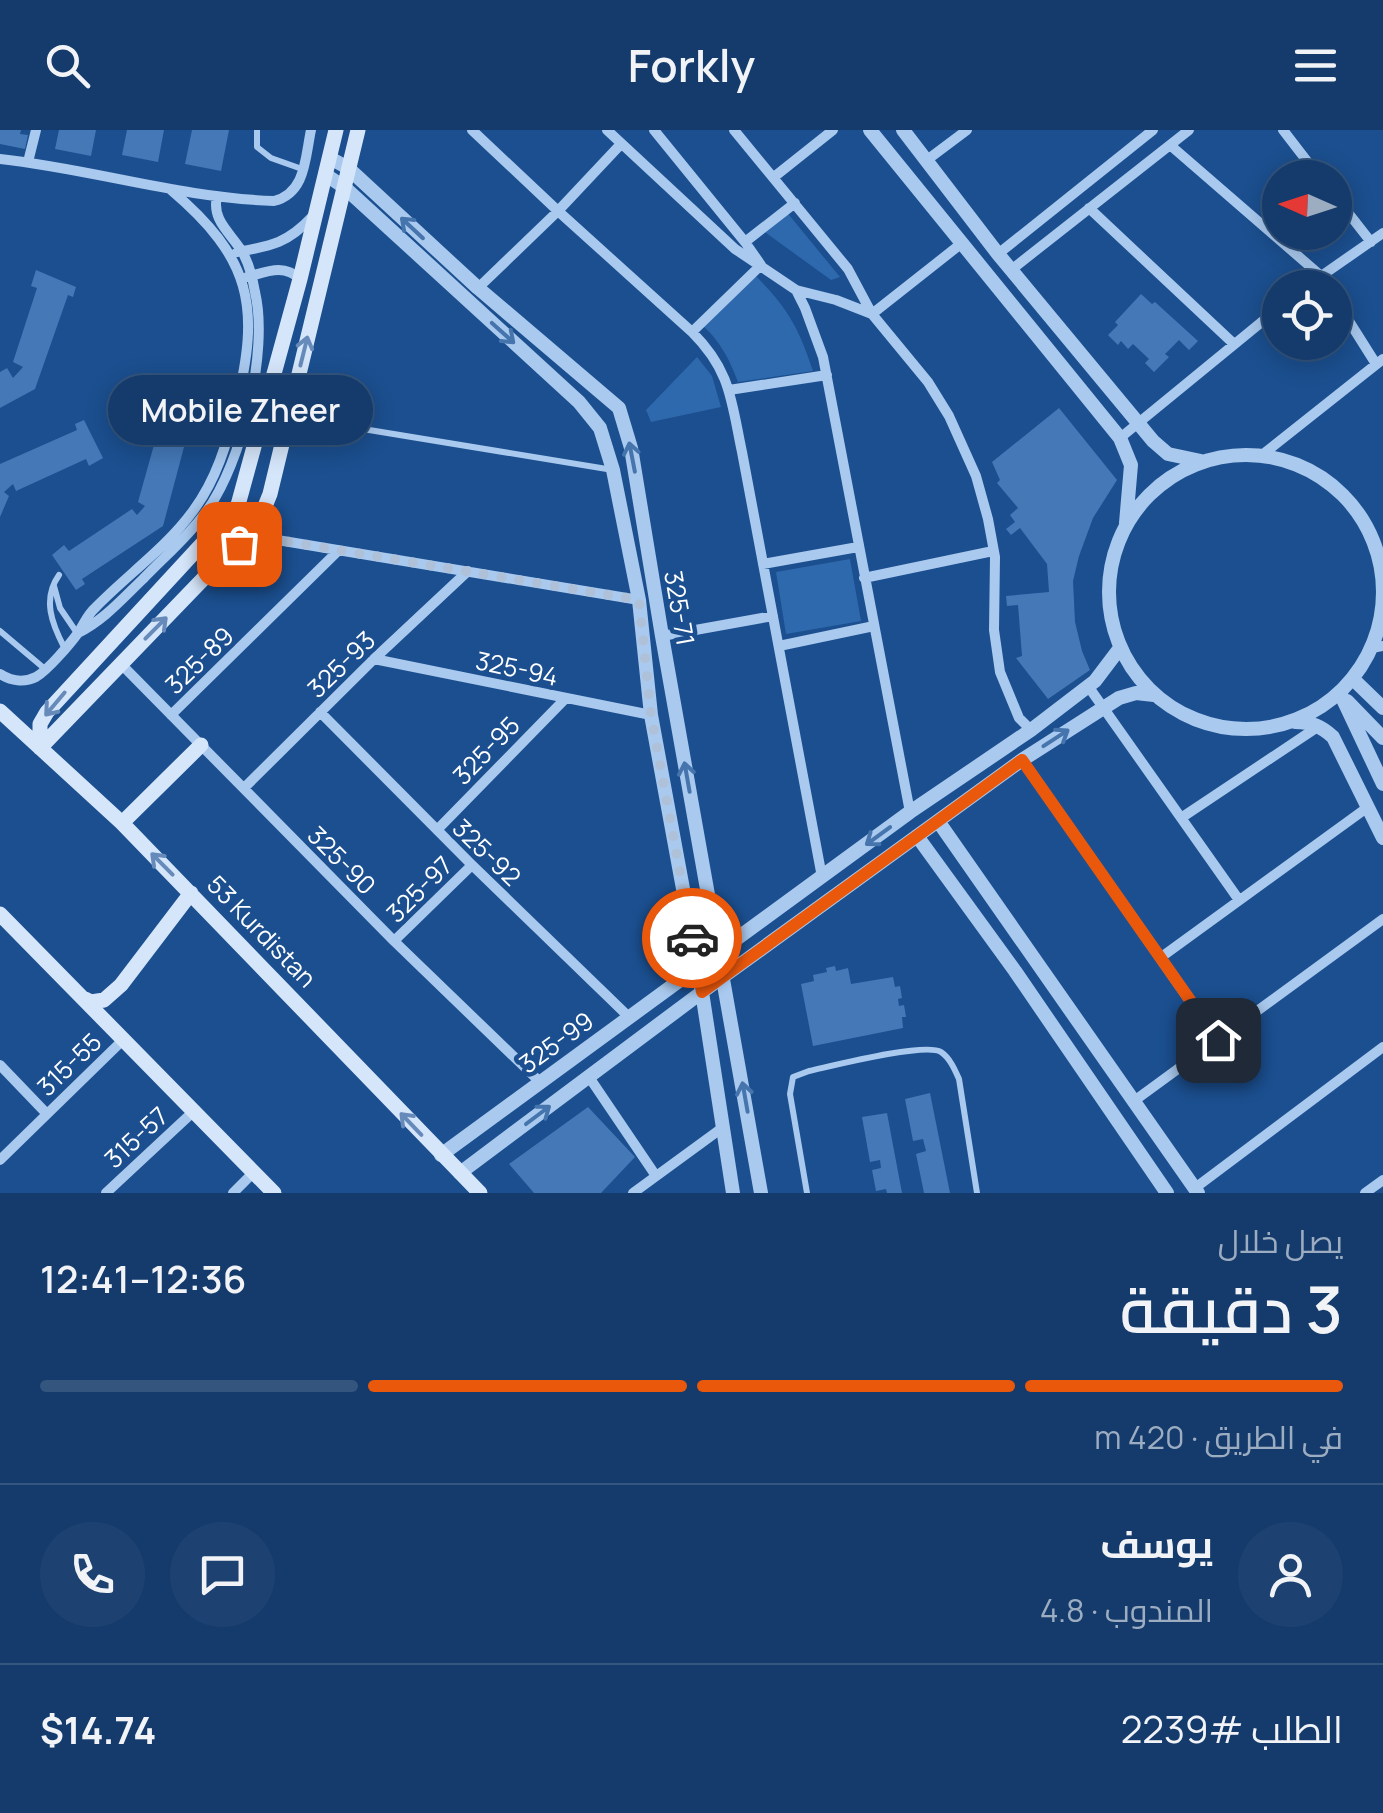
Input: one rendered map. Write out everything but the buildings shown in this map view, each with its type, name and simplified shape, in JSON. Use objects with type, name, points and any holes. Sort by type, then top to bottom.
[{"type":"main road","points":[[40,748],[40,724],[47,712],[238,505],[336,130]]},
{"type":"main road","points":[[40,748],[259,522],[270,494],[358,130]]},
{"type":"main road","name":"53 Kurdistan","points":[[0,712],[122,823],[480,1193]]},
{"type":"main road","points":[[122,823],[201,745]]},
{"type":"main road","points":[[84,1000],[104,1000],[121,985],[191,893]]},
{"type":"main road","points":[[1,915],[274,1193]]},
{"type":"street","points":[[28,162],[36,130]]},
{"type":"street","points":[[0,159],[171,190],[264,201],[285,198],[300,183],[311,130]]},
{"type":"street","points":[[472,130],[692,332],[721,367],[729,390],[822,876]]},
{"type":"street","points":[[607,130],[735,249],[796,290],[872,314]]},
{"type":"street","points":[[654,130],[760,265]]},
{"type":"street","points":[[734,130],[848,269],[872,314],[928,382],[949,416],[976,476],[994,552],[994,630],[1000,672],[1018,718],[1031,730]]},
{"type":"street","points":[[774,178],[833,130]]},
{"type":"street","points":[[870,130],[1120,438],[1130,465],[1126,524]]},
{"type":"street","points":[[903,130],[998,254],[1153,441],[1168,454],[1202,461]]},
{"type":"street","points":[[927,160],[967,130]]},
{"type":"street","points":[[998,254],[1153,130]]},
{"type":"street","points":[[1011,270],[1188,130]]},
{"type":"street","points":[[1283,130],[1306,160]]},
{"type":"street","points":[[478,288],[621,144]]},
{"type":"street","points":[[1170,144],[1314,270]]},
{"type":"street","name":"325-71","points":[[330,158],[348,168],[478,288],[619,408],[631,448],[761,1193]]},
{"type":"street","name":"325-71","points":[[326,174],[579,402],[600,428],[613,470],[639,600],[651,715],[702,992],[733,1193]]},
{"type":"street","points":[[171,190],[236,252]]},
{"type":"street","points":[[0,674],[26,680],[45,669],[78,633],[92,610],[179,529],[220,464],[253,354],[246,278],[218,220],[217,196]]},
{"type":"street","points":[[745,242],[795,202]]},
{"type":"street","points":[[1090,208],[1234,344]]},
{"type":"street","points":[[236,252],[279,244],[317,211]]},
{"type":"street","points":[[1352,218],[1371,242]]},
{"type":"street","points":[[1328,270],[1383,233]]},
{"type":"street","points":[[872,314],[962,243]]},
{"type":"street","points":[[692,332],[760,265]]},
{"type":"street","points":[[246,278],[280,269],[300,279]]},
{"type":"street","points":[[796,290],[827,375],[910,812]]},
{"type":"street","points":[[1120,438],[1262,321]]},
{"type":"street","points":[[1262,455],[1380,362],[1352,323]]},
{"type":"street","points":[[729,390],[827,375]]},
{"type":"street","points":[[1294,722],[1340,693],[1378,647],[1382,569],[1368,527],[1341,492],[1304,467],[1262,455],[1202,461],[1159,486],[1126,524],[1111,564],[1109,607],[1120,648],[1135,674],[1154,695],[1185,716],[1220,728],[1258,730],[1294,722],[1319,726],[1339,746],[1383,838]]},
{"type":"street","points":[[247,535],[639,600]]},
{"type":"street","points":[[763,564],[858,548]]},
{"type":"street","name":"325-89","points":[[172,715],[340,550]]},
{"type":"street","points":[[864,578],[994,552]]},
{"type":"street","name":"325-93","points":[[244,788],[374,658],[468,572]]},
{"type":"street","points":[[662,636],[773,616]]},
{"type":"street","points":[[778,646],[874,626]]},
{"type":"street","name":"325-99","points":[[441,1155],[910,812],[1031,730],[1088,686],[1120,648]]},
{"type":"street","name":"325-94","points":[[374,658],[651,715]]},
{"type":"street","name":"325-90","points":[[121,664],[394,941],[539,1081]]},
{"type":"street","points":[[1353,679],[1383,708]]},
{"type":"street","points":[[1088,686],[1239,900]]},
{"type":"street","points":[[460,1173],[1022,760],[1119,698],[1136,693],[1154,695]]},
{"type":"street","points":[[1340,693],[1383,738]]},
{"type":"street","points":[[1340,693],[1383,784]]},
{"type":"street","name":"325-95","points":[[436,830],[565,699]]},
{"type":"street","name":"325-92","points":[[320,712],[629,1017]]},
{"type":"street","points":[[1181,818],[1319,726]]},
{"type":"street","points":[[1022,760],[1218,1040]]},
{"type":"street","points":[[1160,958],[1368,806]]},
{"type":"street","points":[[938,820],[1196,1191],[1383,1047]]},
{"type":"street","points":[[917,836],[1015,970],[1167,1193]]},
{"type":"street","name":"325-97","points":[[394,941],[472,865]]},
{"type":"street","points":[[1134,1101],[1383,919]]},
{"type":"street","name":"315-55","points":[[0,1160],[124,1039]]},
{"type":"street","points":[[0,1066],[48,1114]]},
{"type":"street","points":[[589,1077],[656,1176]]},
{"type":"street","name":"315-57","points":[[106,1193],[194,1111]]},
{"type":"street","points":[[633,1193],[722,1128]]},
{"type":"street","points":[[466,1136],[469,1150],[482,1157]]},
{"type":"street","points":[[233,1193],[254,1172]]},
{"type":"street","points":[[1365,1193],[1383,1180]]},
{"type":"lane","points":[[257,130],[257,147],[271,158],[302,169]]},
{"type":"lane","points":[[288,416],[613,470]]},
{"type":"lane","points":[[64,648],[54,628],[49,600],[56,579],[60,608],[78,633]]},
{"type":"lane","points":[[0,632],[45,669]]},
{"type":"lane","points":[[807,1193],[790,1094],[792,1077],[921,1048],[940,1051],[959,1078],[977,1193]]},
{"type":"shaded area","points":[[785,210],[840,277],[831,280],[762,230]]},
{"type":"shaded area","points":[[752,272],[790,317],[813,371],[738,382],[723,350],[701,324]]},
{"type":"shaded area","points":[[697,357],[712,376],[721,407],[651,422],[646,410]]},
{"type":"shaded area","points":[[850,559],[861,621],[786,634],[776,572]]},
{"type":"way so far","points":[[239,544],[247,535],[639,600],[651,715],[692,938]]},
{"type":"place","name":"Mobile Zheer","points":[[239,544]]},
{"type":"route","points":[[692,938],[702,992],[1022,760],[1218,1040]]}]
